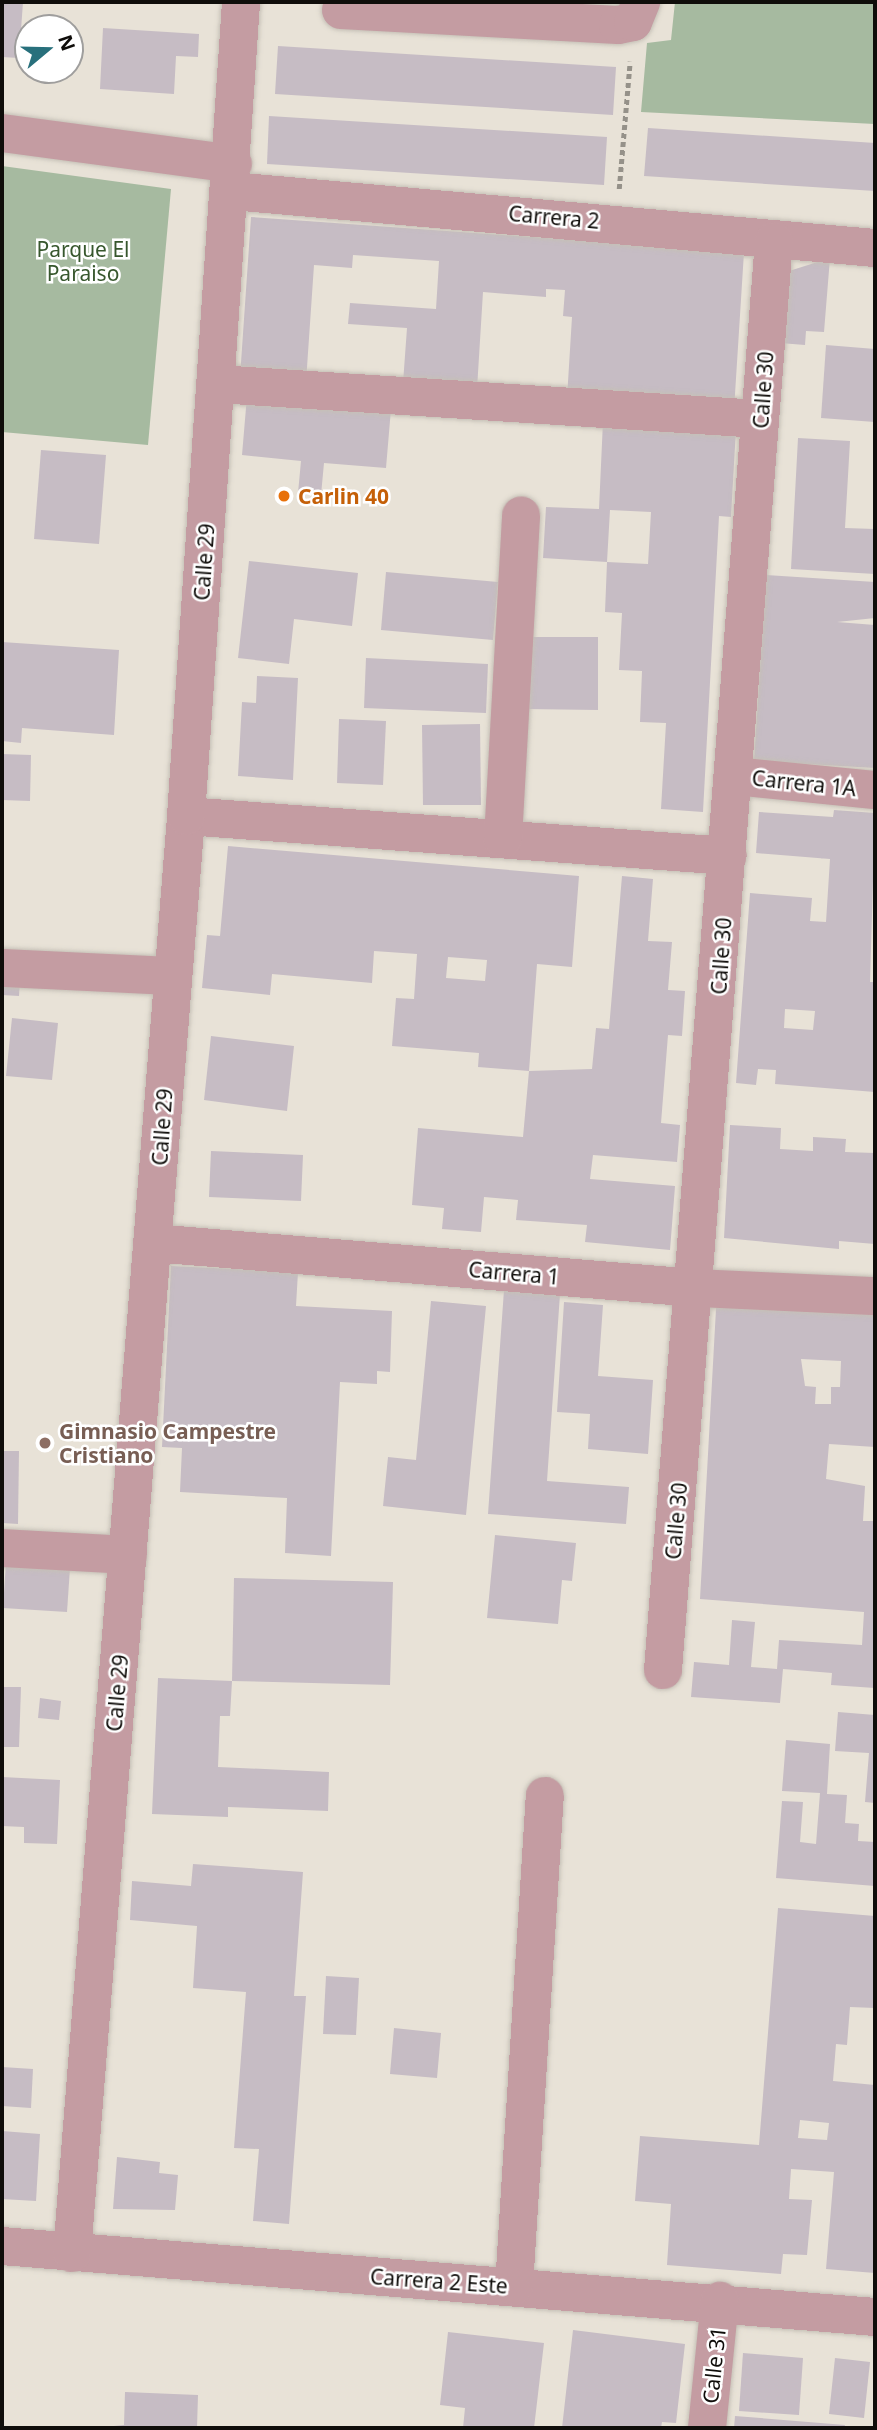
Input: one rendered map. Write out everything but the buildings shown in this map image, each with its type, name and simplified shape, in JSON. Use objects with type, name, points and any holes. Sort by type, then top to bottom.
[{"type":"street","name":"Calle 29","points":[[72,2252],[186,816],[232,178],[241,2]]},
{"type":"street","points":[[341,10],[637,12]]},
{"type":"street","name":"Carrera 2","points":[[2,133],[232,178],[774,241],[875,248]]},
{"type":"street","name":"Calle 30","points":[[663,1670],[696,1288],[774,241]]},
{"type":"street","points":[[217,384],[760,419]]},
{"type":"street","points":[[503,839],[522,515]]},
{"type":"street","name":"Carrera 1A","points":[[734,776],[875,790]]},
{"type":"street","points":[[186,816],[728,856]]},
{"type":"street","points":[[2,968],[173,976]]},
{"type":"street","name":"Carrera 1","points":[[153,1243],[696,1288],[875,1296]]},
{"type":"street","points":[[2,1548],[128,1555]]},
{"type":"street","points":[[514,2286],[545,1796]]},
{"type":"street","name":"Carrera 2 Este","points":[[2,2246],[720,2301],[875,2317]]},
{"type":"street","name":"Calle 31","points":[[707,2428],[720,2301]]},
{"type":"path","points":[[616,222],[637,12]]},
{"type":"green space","points":[[675,2],[875,2],[875,124],[641,112],[647,43],[671,40]]},
{"type":"green space","name":"Parque El Paraiso","points":[[2,166],[171,189],[148,445],[2,432]]},
{"type":"place","name":"Carlin 40","points":[[284,496]]},
{"type":"place","name":"Gimnasio Campestre Cristiano","points":[[45,1443]]}]
